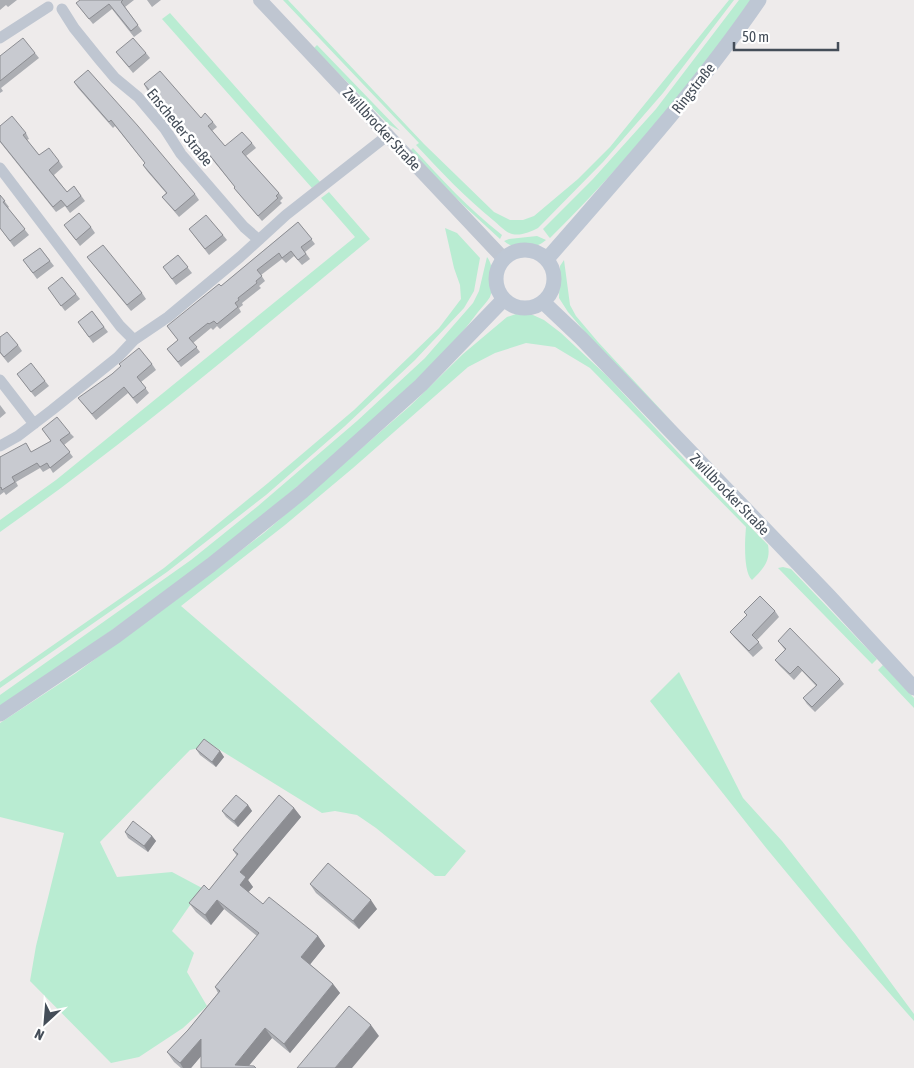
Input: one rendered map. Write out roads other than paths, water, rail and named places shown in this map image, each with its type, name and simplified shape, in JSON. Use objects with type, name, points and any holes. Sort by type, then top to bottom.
[{"type":"main road","name":"Ringstraße","points":[[546,259],[622,175],[759,0]]},
{"type":"main road","points":[[520,250],[530,250],[539,253],[546,259],[554,273],[554,281],[553,289],[543,302],[527,308],[519,307],[504,299],[496,283],[496,274],[504,259],[520,250]]},
{"type":"main road","points":[[0,714],[124,630],[211,565],[302,492],[421,384],[504,299]]},
{"type":"main road","name":"Zwillbrocker Straße","points":[[543,302],[594,352],[914,688]]},
{"type":"street","name":"Zwillbrocker Straße","points":[[260,0],[504,259]]},
{"type":"street","points":[[0,38],[46,4],[55,11],[65,5]]},
{"type":"street","name":"Enscheder Straße","points":[[65,5],[74,28],[99,59],[115,78],[138,97],[165,129],[181,154],[244,227],[258,240]]},
{"type":"street","points":[[0,446],[34,424],[62,402],[118,357],[134,340],[175,311],[240,258],[294,209],[388,135]]},
{"type":"street","points":[[0,168],[120,326],[134,340]]},
{"type":"street","points":[[0,380],[34,424]]}]
